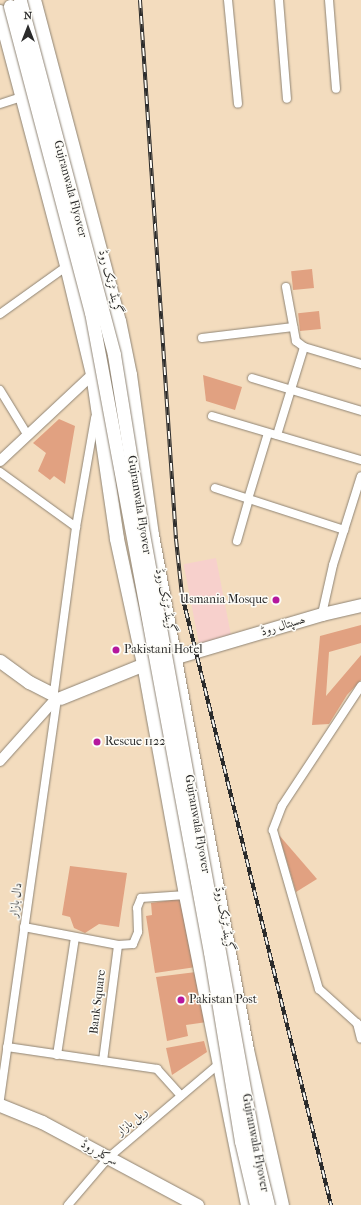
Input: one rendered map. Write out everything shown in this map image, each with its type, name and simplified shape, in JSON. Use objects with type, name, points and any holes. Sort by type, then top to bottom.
[{"type":"highway","points":[[16,3],[22,97],[67,266],[93,374],[117,539],[144,664],[173,813],[186,895],[248,1205]]},
{"type":"highway","name":"گرینڈ ٹرنک روڈ","points":[[16,3],[119,321],[130,375],[152,535],[176,657],[247,1050],[282,1205]]},
{"type":"highway","points":[[117,539],[152,535]]},
{"type":"highway","points":[[173,813],[203,804]]},
{"type":"main road","name":"Gujranwala Flyover","points":[[16,3],[91,312],[209,944],[241,1141],[256,1205]]},
{"type":"main road","name":"Gujranwala Flyover","points":[[16,3],[114,355],[143,534],[257,1160],[268,1205]]},
{"type":"main road","name":"ھسپتال روڈ","points":[[176,657],[205,650],[322,614],[361,605]]},
{"type":"main road","points":[[0,661],[54,699]]},
{"type":"main road","points":[[54,699],[144,664]]},
{"type":"main road","points":[[0,669],[54,699]]},
{"type":"main road","name":"سرکلر روڈ","points":[[0,1105],[42,1122],[197,1205]]},
{"type":"street","points":[[228,0],[238,104]]},
{"type":"street","points":[[279,0],[287,99]]},
{"type":"street","points":[[329,0],[336,89]]},
{"type":"street","points":[[0,104],[22,97]]},
{"type":"street","points":[[0,314],[67,266]]},
{"type":"street","points":[[286,287],[296,341],[304,347],[361,364]]},
{"type":"street","points":[[202,338],[293,327]]},
{"type":"street","points":[[277,435],[304,347]]},
{"type":"street","points":[[0,461],[27,434],[93,374]]},
{"type":"street","points":[[252,378],[361,411]]},
{"type":"street","points":[[0,390],[27,434]]},
{"type":"street","name":"دال بازار","points":[[0,1099],[76,528],[97,408]]},
{"type":"street","points":[[212,416],[361,460]]},
{"type":"street","points":[[237,541],[268,433]]},
{"type":"street","points":[[0,472],[76,528]]},
{"type":"street","points":[[322,614],[333,565],[361,476]]},
{"type":"street","points":[[215,488],[344,530]]},
{"type":"street","points":[[361,686],[282,806],[273,830],[319,989],[359,1025],[361,1039]]},
{"type":"street","points":[[0,761],[54,699]]},
{"type":"street","points":[[24,927],[118,945],[133,944],[138,932],[137,908],[141,898],[186,895]]},
{"type":"street","points":[[57,1055],[75,937]]},
{"type":"street","name":"Bank Square","points":[[103,1061],[118,945]]},
{"type":"street","points":[[7,1047],[157,1069],[181,1096]]},
{"type":"street","name":"ریل بازار","points":[[68,1205],[108,1158],[220,1064]]},
{"type":"shaded area","points":[[216,558],[232,639],[199,646],[184,564]]},
{"type":"building","points":[[312,269],[314,288],[293,290],[291,271]]},
{"type":"building","points":[[319,311],[321,329],[300,331],[298,313]]},
{"type":"building","points":[[203,375],[242,387],[235,410],[206,401]]},
{"type":"building","points":[[59,419],[75,426],[65,484],[54,476],[50,480],[38,471],[46,453],[33,443]]},
{"type":"building","points":[[361,625],[361,643],[329,652],[326,696],[361,655],[361,680],[347,695],[329,724],[312,725],[320,636]]},
{"type":"building","points":[[279,835],[317,879],[296,892]]},
{"type":"building","points":[[70,866],[127,873],[119,927],[99,924],[85,933],[74,928],[70,917],[62,915]]},
{"type":"building","points":[[186,898],[196,967],[155,973],[146,916],[152,915],[151,903]]},
{"type":"building","name":"Pakistan Post","points":[[196,972],[207,1022],[186,1025],[188,1036],[167,1041],[156,977]]},
{"type":"building","points":[[204,1041],[207,1052],[172,1075],[166,1048]]},
{"type":"railway","points":[[140,0],[176,539],[182,595],[331,1205]]},
{"type":"place","name":"Usmania Mosque","points":[[276,600]]},
{"type":"place","name":"Pakistani Hotel","points":[[116,650]]},
{"type":"place","name":"Rescue 1122","points":[[97,742]]},
{"type":"place","name":"Pakistan Post","points":[[181,1000]]}]
